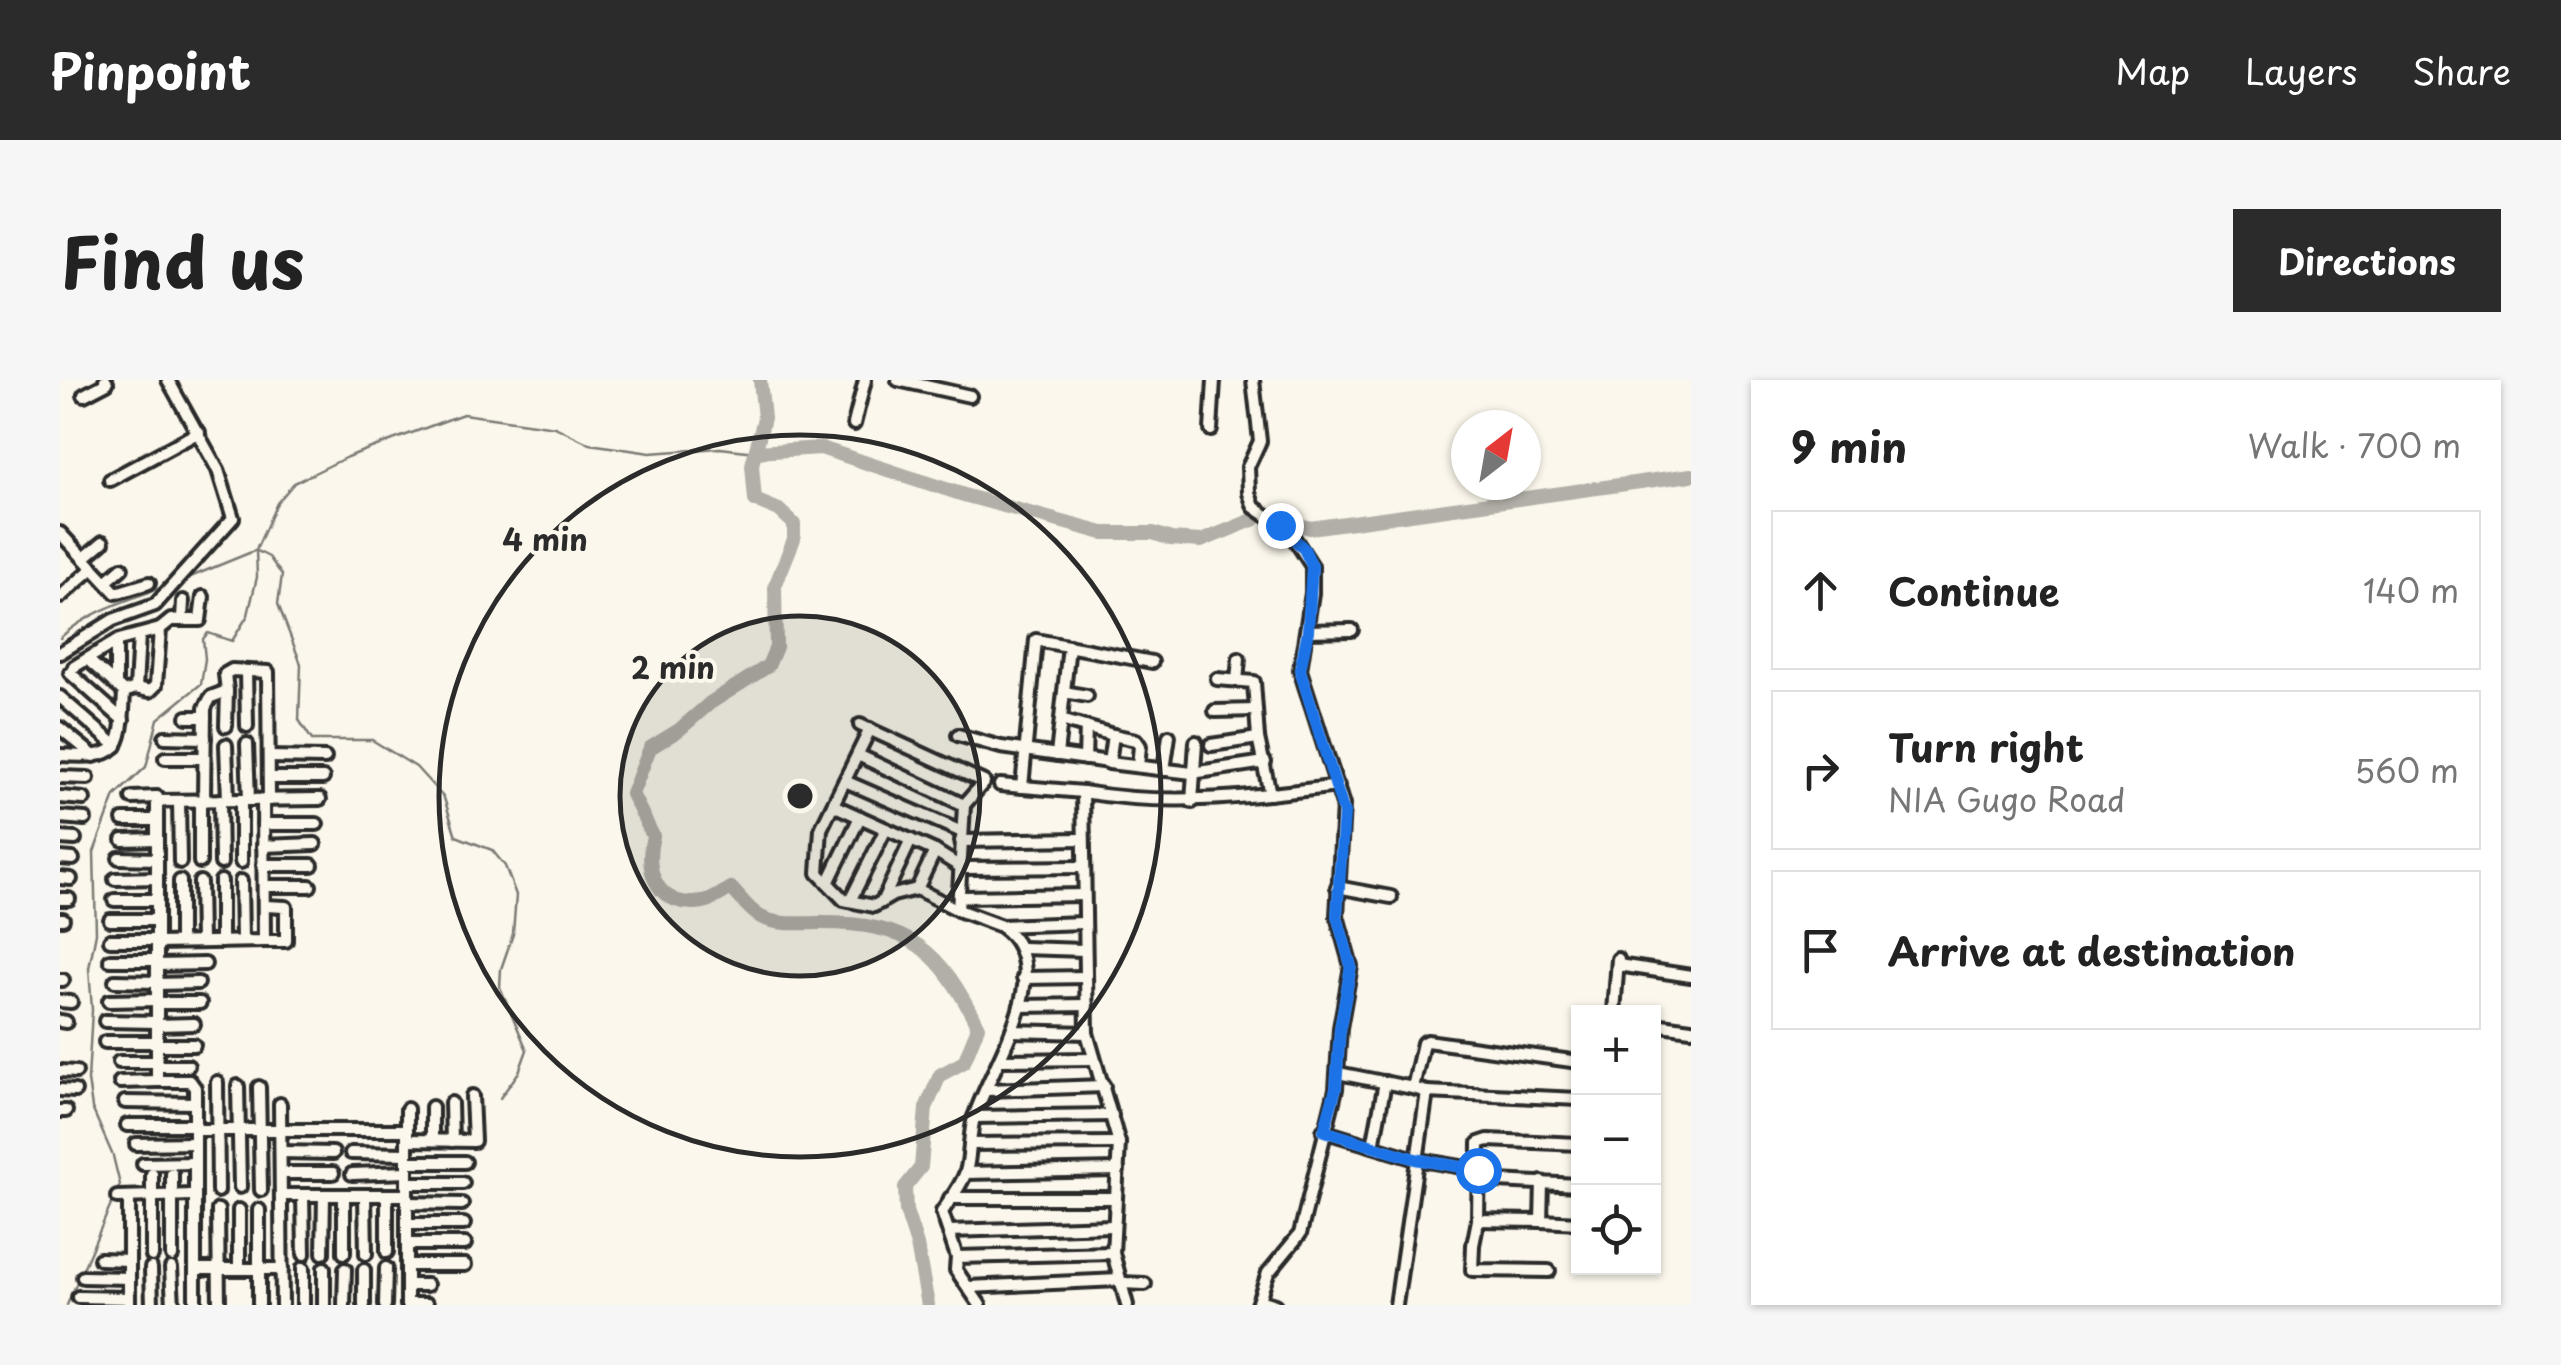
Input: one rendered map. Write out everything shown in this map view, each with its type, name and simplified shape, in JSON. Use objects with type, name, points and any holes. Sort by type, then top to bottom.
[{"type":"street","points":[[60,653],[113,620],[155,605],[233,518],[218,470],[168,380]]},
{"type":"street","points":[[854,424],[865,380]]},
{"type":"street","points":[[898,380],[970,396]]},
{"type":"street","points":[[1211,430],[1214,380]]},
{"type":"street","points":[[1253,380],[1260,441],[1248,467],[1249,492],[1254,507],[1290,532],[1310,561],[1312,588],[1301,678],[1344,813],[1337,927],[1351,966],[1340,1028],[1338,1073],[1300,1234],[1268,1274],[1258,1303],[1275,1305]]},
{"type":"street","points":[[84,395],[110,381]]},
{"type":"street","points":[[110,480],[200,432]]},
{"type":"street","points":[[60,533],[116,593],[149,583]]},
{"type":"street","points":[[84,558],[103,542]]},
{"type":"street","points":[[60,553],[70,544]]},
{"type":"street","points":[[60,597],[93,568]]},
{"type":"street","points":[[106,582],[122,568]]},
{"type":"street","points":[[86,659],[125,689],[150,691],[156,685],[160,629],[164,623],[200,620],[203,598]]},
{"type":"street","points":[[182,619],[183,601]]},
{"type":"street","points":[[122,720],[72,670],[116,642],[160,629]]},
{"type":"street","points":[[1308,631],[1352,630]]},
{"type":"street","points":[[60,755],[96,757],[121,739],[125,689],[139,635]]},
{"type":"street","points":[[1022,787],[1036,640],[1152,662]]},
{"type":"street","points":[[116,642],[125,689]]},
{"type":"street","points":[[1057,755],[1069,646]]},
{"type":"street","points":[[1236,682],[1239,660]]},
{"type":"street","points":[[226,726],[226,674],[232,670],[268,672],[264,941]]},
{"type":"street","points":[[246,671],[248,726]]},
{"type":"street","points":[[1217,680],[1254,682],[1258,738],[1270,794]]},
{"type":"street","points":[[200,862],[205,708],[212,697],[227,691]]},
{"type":"street","points":[[1064,692],[1087,696]]},
{"type":"street","points":[[60,697],[116,746]]},
{"type":"street","points":[[1214,712],[1256,710]]},
{"type":"street","points":[[188,717],[205,718]]},
{"type":"street","points":[[1060,720],[1136,740],[1140,746],[1138,766]]},
{"type":"street","points":[[958,910],[964,804],[984,782],[865,727],[858,755],[821,830],[818,873],[844,900],[874,906],[893,895],[917,889],[958,910],[1001,926],[1023,948],[1020,1006],[1002,1060],[974,1117],[966,1173],[942,1212],[957,1257],[956,1270],[980,1305]]},
{"type":"street","points":[[1085,759],[1086,727]]},
{"type":"street","points":[[60,728],[96,757]]},
{"type":"street","points":[[958,735],[1028,751],[1192,773],[1266,762]]},
{"type":"street","points":[[1109,762],[1113,735]]},
{"type":"street","points":[[1164,770],[1169,736]]},
{"type":"street","points":[[165,737],[204,738]]},
{"type":"street","points":[[1211,745],[1258,738]]},
{"type":"street","points":[[1192,802],[1196,742]]},
{"type":"street","points":[[221,863],[248,744]]},
{"type":"street","points":[[226,745],[241,862]]},
{"type":"street","points":[[858,755],[964,804]]},
{"type":"street","points":[[269,757],[326,758]]},
{"type":"street","points":[[165,758],[204,758]]},
{"type":"street","points":[[60,776],[88,778]]},
{"type":"street","points":[[269,778],[322,778]]},
{"type":"street","points":[[845,781],[961,837],[1082,839]]},
{"type":"street","points":[[1000,784],[1128,800],[1192,802],[1338,786]]},
{"type":"street","points":[[1083,792],[1087,1034],[1119,1143],[1113,1253],[1127,1305]]},
{"type":"street","points":[[60,797],[84,799]]},
{"type":"street","points":[[132,798],[157,797],[157,1081]]},
{"type":"street","points":[[157,801],[320,799]]},
{"type":"street","points":[[180,801],[180,862]]},
{"type":"street","points":[[833,805],[962,868],[1084,867]]},
{"type":"street","points":[[60,817],[85,819]]},
{"type":"street","points":[[828,883],[860,817]]},
{"type":"street","points":[[123,820],[157,820]]},
{"type":"street","points":[[263,824],[317,824]]},
{"type":"street","points":[[850,901],[886,829]]},
{"type":"street","points":[[60,838],[75,838]]},
{"type":"street","points":[[123,840],[157,840]]},
{"type":"street","points":[[882,902],[911,840]]},
{"type":"street","points":[[263,846],[315,844]]},
{"type":"street","points":[[917,889],[935,852]]},
{"type":"street","points":[[60,858],[73,859]]},
{"type":"street","points":[[119,858],[157,859]]},
{"type":"street","points":[[264,865],[312,864]]},
{"type":"street","points":[[115,879],[157,878]]},
{"type":"street","points":[[180,881],[180,942]]},
{"type":"street","points":[[220,881],[221,942]]},
{"type":"street","points":[[241,881],[242,941]]},
{"type":"street","points":[[200,882],[201,942]]},
{"type":"street","points":[[264,886],[310,886]]},
{"type":"street","points":[[1337,887],[1391,897]]},
{"type":"street","points":[[960,897],[1084,895]]},
{"type":"street","points":[[114,900],[157,900]]},
{"type":"street","points":[[110,940],[286,941],[286,906],[264,906]]},
{"type":"street","points":[[110,920],[157,920]]},
{"type":"street","points":[[1001,926],[1084,923]]},
{"type":"street","points":[[1023,948],[1084,950]]},
{"type":"street","points":[[110,960],[205,964]]},
{"type":"street","points":[[1615,1005],[1618,962],[1691,976]]},
{"type":"street","points":[[1023,978],[1086,978]]},
{"type":"street","points":[[115,981],[198,983]]},
{"type":"street","points":[[109,1000],[200,1004]]},
{"type":"street","points":[[1020,1006],[1087,1005]]},
{"type":"street","points":[[105,1021],[194,1024]]},
{"type":"street","points":[[1661,1025],[1691,1029]]},
{"type":"street","points":[[1012,1032],[1087,1034]]},
{"type":"street","points":[[1413,1088],[1423,1043],[1428,1040],[1571,1061]]},
{"type":"street","points":[[105,1042],[194,1045]]},
{"type":"street","points":[[1002,1060],[1094,1059]]},
{"type":"street","points":[[119,1062],[188,1066]]},
{"type":"street","points":[[60,1071],[76,1072]]},
{"type":"street","points":[[1338,1073],[1427,1092],[1571,1099]]},
{"type":"street","points":[[120,1082],[190,1081],[196,1088],[195,1305]]},
{"type":"street","points":[[218,1082],[218,1191]]},
{"type":"street","points":[[1373,1146],[1385,1082]]},
{"type":"street","points":[[238,1086],[240,1187]]},
{"type":"street","points":[[987,1090],[1104,1086]]},
{"type":"street","points":[[259,1087],[260,1190]]},
{"type":"street","points":[[60,1090],[75,1090]]},
{"type":"street","points":[[1396,1305],[1427,1092]]},
{"type":"street","points":[[127,1125],[219,1130],[389,1130],[432,1140],[474,1141],[472,1096]]},
{"type":"street","points":[[125,1102],[196,1103]]},
{"type":"street","points":[[450,1103],[452,1140]]},
{"type":"street","points":[[280,1104],[282,1305]]},
{"type":"street","points":[[432,1107],[432,1140]]},
{"type":"street","points":[[408,1109],[408,1304],[428,1304]]},
{"type":"street","points":[[388,1113],[389,1130]]},
{"type":"street","points":[[974,1117],[1112,1115]]},
{"type":"street","points":[[1324,1131],[1478,1175],[1571,1185]]},
{"type":"street","points":[[136,1144],[196,1143]]},
{"type":"street","points":[[970,1144],[1119,1143]]},
{"type":"street","points":[[1474,1285],[1472,1245],[1478,1220],[1479,1143],[1571,1144]]},
{"type":"street","points":[[281,1152],[333,1153]]},
{"type":"street","points":[[351,1153],[462,1204]]},
{"type":"street","points":[[282,1195],[387,1195],[407,1178],[465,1162]]},
{"type":"street","points":[[152,1305],[152,1196],[148,1169],[196,1163]]},
{"type":"street","points":[[966,1173],[1118,1170]]},
{"type":"street","points":[[282,1173],[333,1173]]},
{"type":"street","points":[[172,1174],[172,1256]]},
{"type":"street","points":[[352,1174],[463,1183]]},
{"type":"street","points":[[1540,1221],[1542,1182]]},
{"type":"street","points":[[304,1195],[304,1254]]},
{"type":"street","points":[[324,1195],[324,1254]]},
{"type":"street","points":[[344,1195],[344,1253]]},
{"type":"street","points":[[365,1195],[366,1254]]},
{"type":"street","points":[[387,1195],[387,1252]]},
{"type":"street","points":[[78,1298],[129,1302],[123,1197],[195,1196]]},
{"type":"street","points":[[950,1198],[1116,1198]]},
{"type":"street","points":[[218,1210],[219,1305]]},
{"type":"street","points":[[239,1210],[239,1269]]},
{"type":"street","points":[[258,1210],[259,1305]]},
{"type":"street","points":[[1478,1220],[1571,1223]]},
{"type":"street","points":[[408,1224],[464,1224]]},
{"type":"street","points":[[950,1230],[1113,1226]]},
{"type":"street","points":[[408,1244],[465,1244]]},
{"type":"street","points":[[957,1257],[1113,1253]]},
{"type":"street","points":[[100,1259],[129,1260]]},
{"type":"street","points":[[407,1265],[465,1265]]},
{"type":"street","points":[[172,1268],[172,1305]]},
{"type":"street","points":[[303,1268],[303,1305]]},
{"type":"street","points":[[324,1268],[324,1305]]},
{"type":"street","points":[[385,1305],[386,1268]]},
{"type":"street","points":[[195,1269],[282,1269]]},
{"type":"street","points":[[344,1305],[345,1269]]},
{"type":"street","points":[[364,1270],[364,1305]]},
{"type":"street","points":[[1472,1270],[1549,1271]]},
{"type":"street","points":[[83,1277],[129,1278]]},
{"type":"street","points":[[408,1286],[428,1284]]},
{"type":"street","points":[[968,1287],[1144,1284]]},
{"type":"waterway","points":[[760,380],[764,418],[752,465],[755,500],[779,510],[794,524],[794,539],[775,586],[776,647],[768,666],[650,748],[632,794],[653,836],[650,863],[665,894],[688,903],[703,902],[731,888],[755,913],[773,921],[852,924],[900,935],[935,960],[964,1000],[978,1027],[964,1062],[940,1075],[926,1108],[921,1167],[905,1187],[906,1211],[928,1305]]},
{"type":"waterway","points":[[117,1191],[120,1185],[113,1156],[92,1108],[88,1080],[92,1010],[89,968],[96,933],[94,852],[115,796],[146,767],[158,719],[201,684],[203,639],[208,633],[232,641],[248,615],[257,577],[256,550],[277,503],[294,483],[347,457],[463,414],[555,427],[590,444],[650,453],[720,448],[756,452]]},
{"type":"waterway","points":[[756,452],[821,448],[967,496],[1103,533],[1153,533],[1201,541],[1255,519]]},
{"type":"waterway","points":[[1273,517],[1310,528],[1691,475]]},
{"type":"waterway","points":[[183,580],[254,551]]},
{"type":"waterway","points":[[257,551],[269,557],[282,575],[278,604],[301,664],[299,720],[312,740],[372,740],[416,767],[444,798],[456,836],[492,850],[505,866],[516,895],[513,934],[501,969],[500,987],[527,1050],[519,1072],[500,1098]]},
{"type":"waterway","points":[[60,638],[97,613],[166,586]]},
{"type":"waterway","points":[[67,1305],[114,1198]]},
{"type":"route","points":[[1280,525],[1304,549],[1312,566],[1301,678],[1344,805],[1337,927],[1351,966],[1340,1028],[1336,1088],[1324,1131],[1415,1159],[1478,1170]]}]
